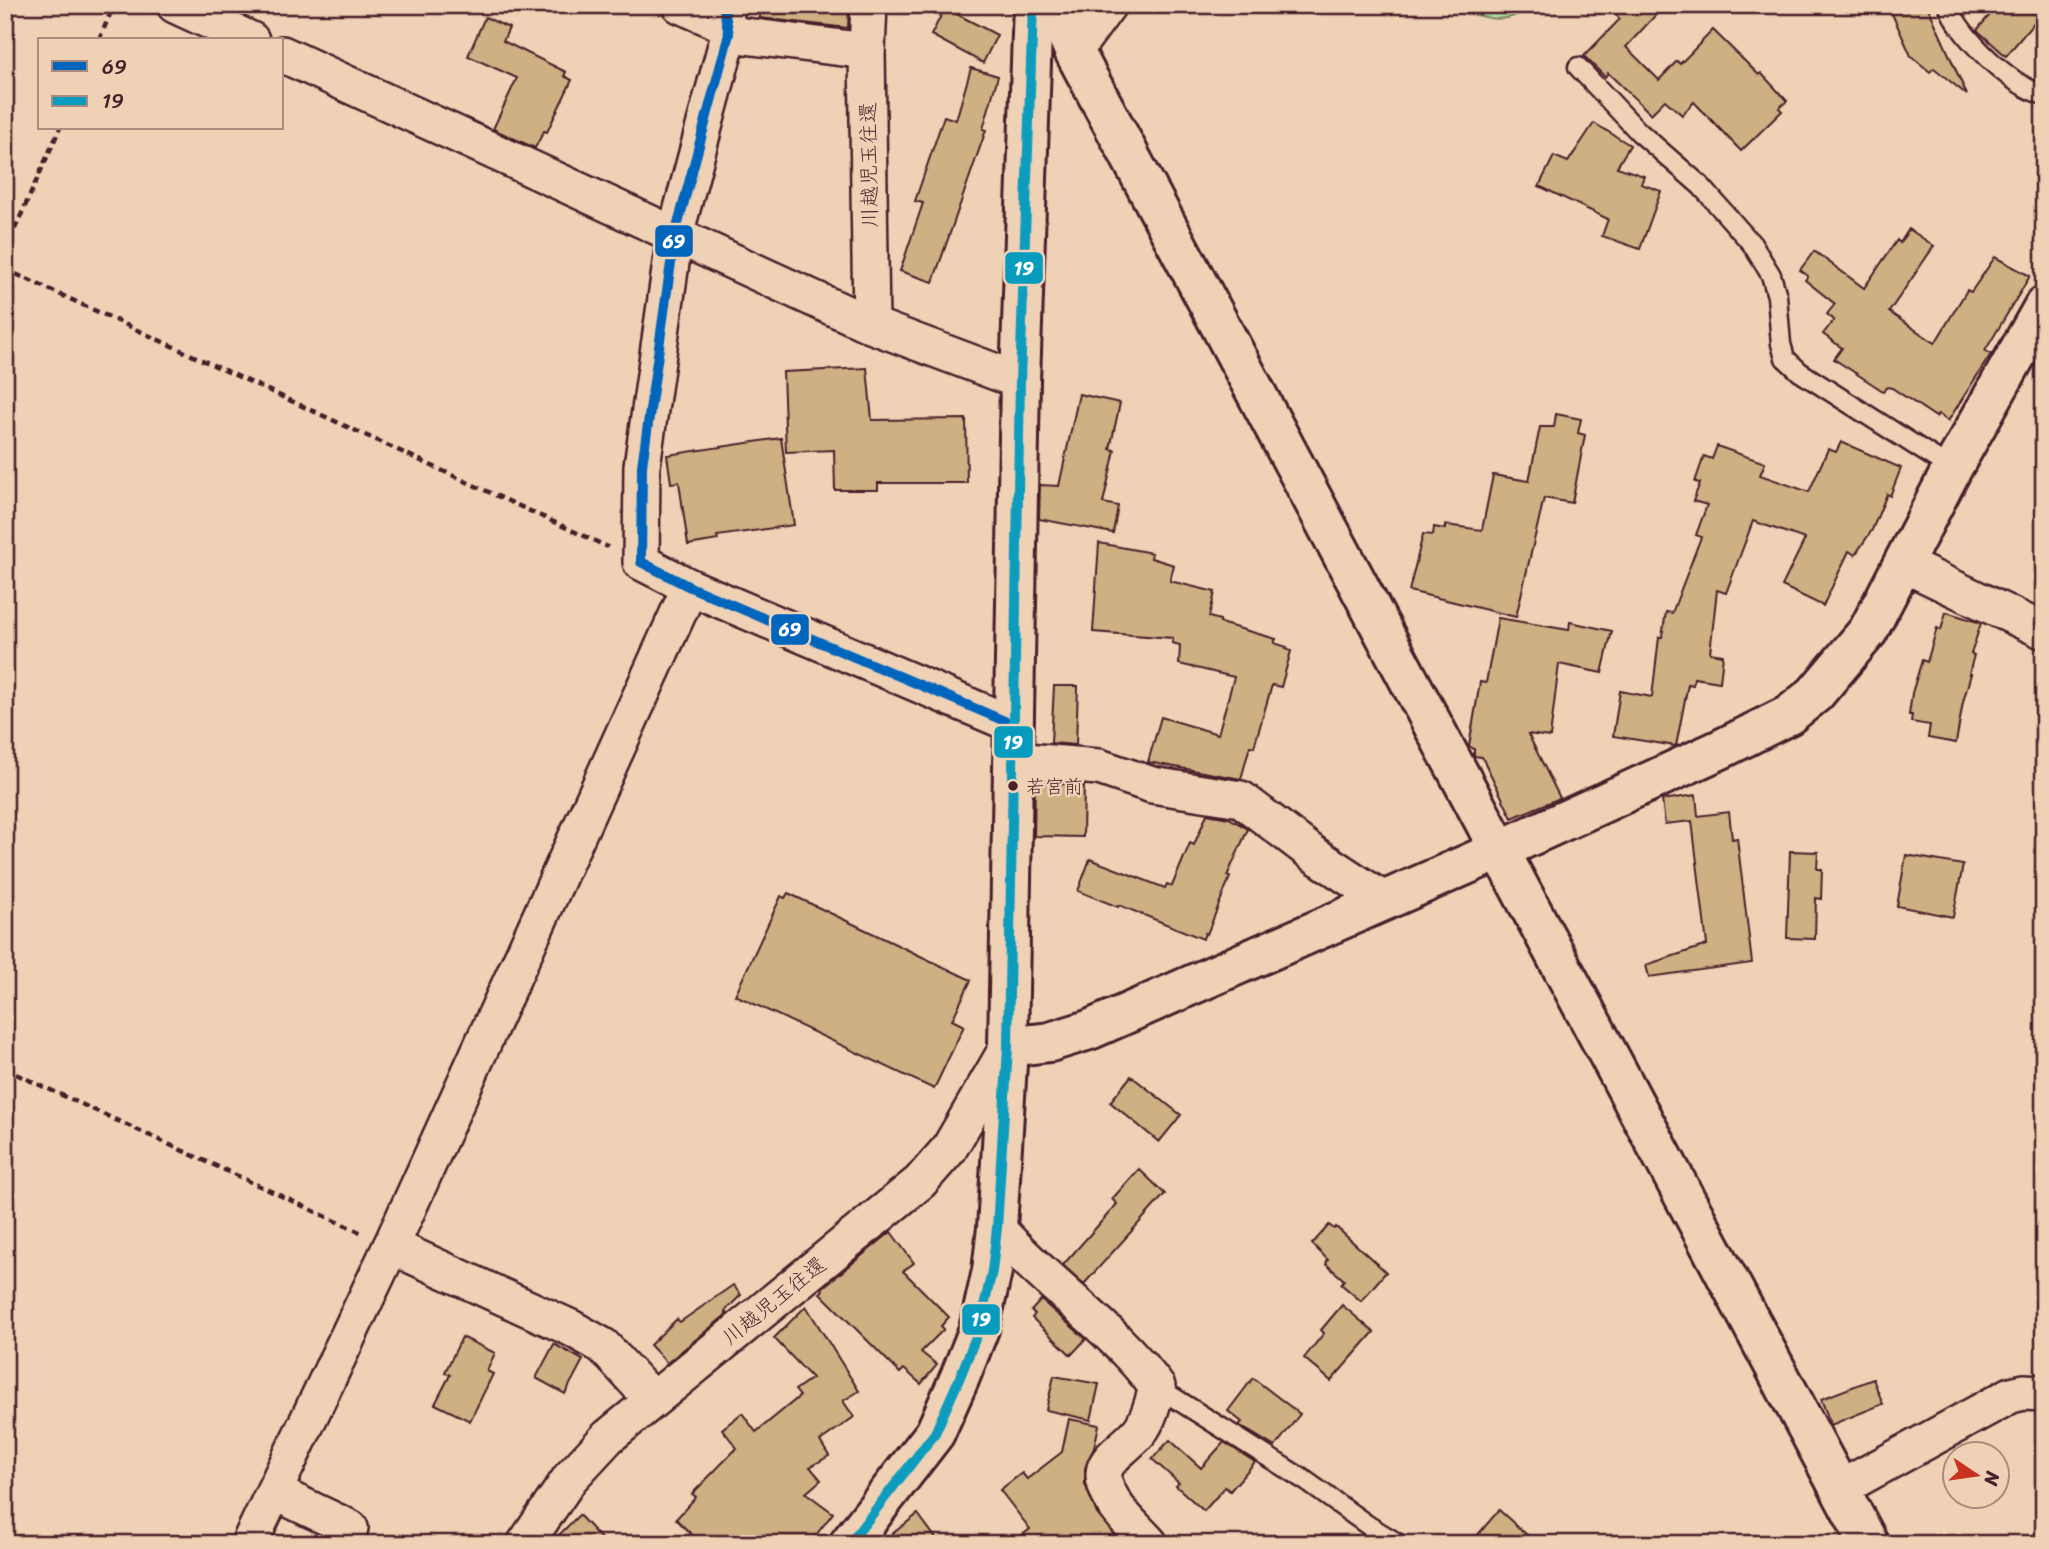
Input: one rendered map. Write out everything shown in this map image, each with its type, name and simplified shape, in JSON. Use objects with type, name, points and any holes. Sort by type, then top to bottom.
[{"type":"street","points":[[175,5],[247,38]]},
{"type":"street","points":[[680,5],[727,22],[867,51]]},
{"type":"street","name":"川越児玉往還","points":[[869,5],[867,51],[871,325]]},
{"type":"street","points":[[849,1544],[935,1433],[979,1329],[992,1271],[997,1228],[1007,1047],[1020,381],[1033,5]]},
{"type":"street","points":[[1054,5],[1074,51],[1868,1544]]},
{"type":"street","points":[[1074,51],[1108,5]]},
{"type":"street","points":[[727,22],[675,235],[642,466],[641,562],[1014,743],[1152,785],[1241,799],[1315,855],[1385,901]]},
{"type":"street","points":[[284,55],[871,325],[1020,381]]},
{"type":"street","points":[[1007,1047],[1050,1042],[1089,1030],[1500,850],[1789,715],[1815,694],[1868,631],[1952,469],[2044,306]]},
{"type":"street","points":[[1903,564],[2044,631]]},
{"type":"street","points":[[249,1544],[391,1246],[690,587]]},
{"type":"street","name":"川越児玉往還","points":[[525,1544],[570,1478],[608,1437],[920,1182],[949,1149],[1007,1047]]},
{"type":"street","points":[[997,1228],[1021,1255],[1109,1332],[1157,1387],[1152,1408],[1140,1430],[1105,1463],[1103,1479],[1114,1504],[1150,1544]]},
{"type":"street","points":[[391,1246],[570,1328],[603,1346],[652,1399]]},
{"type":"street","points":[[1839,1489],[2011,1395],[2024,1392],[2044,1393]]},
{"type":"street","points":[[274,1492],[350,1528]]},
{"type":"lane","points":[[1948,5],[1953,19],[2000,71],[2044,95]]},
{"type":"lane","points":[[1578,67],[1639,132],[1701,186],[1752,244],[1774,285],[1780,344],[1785,358],[1800,372],[1952,469]]},
{"type":"lane","points":[[1157,1387],[1294,1473],[1399,1544]]},
{"type":"path","points":[[100,38],[114,5]]},
{"type":"path","points":[[5,251],[59,130]]},
{"type":"path","points":[[5,269],[641,562]]},
{"type":"path","points":[[5,1069],[391,1246]]},
{"type":"green space","points":[[1449,5],[1529,5],[1520,13],[1501,19],[1480,16]]},
{"type":"building","points":[[760,5],[849,5],[848,28],[760,18]]},
{"type":"building","points":[[1606,5],[1665,5],[1626,47],[1659,80],[1677,61],[1680,64],[1713,30],[1759,75],[1761,73],[1787,101],[1779,108],[1782,111],[1741,151],[1694,102],[1682,115],[1665,100],[1651,114],[1608,73],[1605,77],[1584,56],[1620,19]]},
{"type":"building","points":[[1888,5],[1927,5],[1967,95],[1934,68],[1930,72],[1911,56]]},
{"type":"building","points":[[1998,5],[2022,5],[2038,18],[2006,56],[1977,30]]},
{"type":"building","points":[[945,8],[997,35],[983,63],[931,35]]},
{"type":"building","points":[[485,17],[509,28],[503,41],[566,72],[564,76],[572,80],[547,132],[544,131],[535,148],[493,129],[517,78],[468,56]]},
{"type":"building","points":[[971,68],[998,76],[983,129],[986,130],[933,282],[900,271],[923,203],[915,201],[944,116],[956,120]]},
{"type":"building","points":[[1594,123],[1630,145],[1617,167],[1644,176],[1641,184],[1661,191],[1640,249],[1602,236],[1608,219],[1539,186],[1554,156],[1568,162]]},
{"type":"building","points":[[1909,229],[1934,246],[1889,312],[1935,343],[1967,290],[1971,292],[1995,257],[2030,276],[1985,351],[1991,354],[1948,421],[1938,414],[1936,417],[1892,388],[1887,387],[1883,391],[1834,359],[1842,348],[1823,334],[1834,320],[1827,314],[1835,304],[1805,280],[1808,276],[1800,270],[1814,251],[1864,288],[1897,240],[1900,243]]},
{"type":"building","points":[[867,368],[872,420],[966,419],[967,483],[878,483],[878,490],[835,490],[834,450],[786,452],[783,372]]},
{"type":"building","points":[[1079,394],[1120,403],[1110,449],[1115,450],[1103,503],[1118,506],[1113,533],[1039,519],[1040,485],[1059,486]]},
{"type":"building","points":[[1556,414],[1581,419],[1578,433],[1585,435],[1572,503],[1544,498],[1516,617],[1409,591],[1423,534],[1433,535],[1434,527],[1445,529],[1445,525],[1482,530],[1493,475],[1529,481],[1540,427],[1554,427]]},
{"type":"building","points":[[781,438],[794,525],[717,536],[718,540],[688,545],[679,482],[671,483],[667,455]]},
{"type":"building","points":[[1841,442],[1901,468],[1872,530],[1855,555],[1849,551],[1823,606],[1782,586],[1805,539],[1753,521],[1726,593],[1717,590],[1710,653],[1723,655],[1720,682],[1694,678],[1693,685],[1688,684],[1676,746],[1613,736],[1620,691],[1652,697],[1659,637],[1662,637],[1666,612],[1672,613],[1701,537],[1696,535],[1707,505],[1693,501],[1700,483],[1695,482],[1704,456],[1712,459],[1717,446],[1765,463],[1760,475],[1809,492],[1828,449],[1836,452]]},
{"type":"building","points":[[1099,543],[1152,553],[1151,558],[1174,565],[1170,581],[1215,592],[1209,617],[1220,620],[1220,623],[1276,639],[1274,643],[1291,651],[1281,687],[1272,685],[1254,747],[1250,746],[1241,779],[1148,762],[1161,717],[1218,734],[1234,677],[1179,664],[1180,645],[1172,643],[1173,638],[1093,632]]},
{"type":"building","points":[[1946,612],[1981,623],[1971,654],[1974,655],[1971,674],[1956,743],[1928,738],[1930,725],[1911,722],[1912,715],[1909,715],[1912,693],[1922,660],[1927,662],[1937,628],[1941,630]]},
{"type":"building","points":[[1498,618],[1569,630],[1570,622],[1612,631],[1602,673],[1559,664],[1550,737],[1528,734],[1560,798],[1512,818],[1482,757],[1474,756],[1474,749],[1469,746],[1480,682],[1486,683]]},
{"type":"building","points":[[1054,686],[1078,686],[1076,745],[1051,743]]},
{"type":"building","points":[[1035,782],[1084,786],[1083,837],[1034,836]]},
{"type":"building","points":[[1696,795],[1698,816],[1729,812],[1732,839],[1737,838],[1752,963],[1649,977],[1646,965],[1707,945],[1692,821],[1665,824],[1662,800]]},
{"type":"building","points":[[1207,814],[1229,818],[1248,829],[1203,939],[1078,891],[1090,859],[1165,888],[1167,884],[1172,886],[1190,843],[1194,845]]},
{"type":"building","points":[[1790,851],[1818,852],[1817,869],[1822,869],[1821,899],[1816,898],[1815,939],[1787,938]]},
{"type":"building","points":[[1906,855],[1963,865],[1953,917],[1897,906]]},
{"type":"building","points":[[788,893],[971,980],[952,1020],[964,1026],[934,1089],[735,995],[781,896],[785,898]]},
{"type":"building","points":[[1131,1076],[1181,1115],[1159,1142],[1110,1102]]},
{"type":"building","points":[[1139,1169],[1165,1194],[1084,1284],[1063,1265],[1117,1204],[1112,1199]]},
{"type":"building","points":[[1329,1225],[1334,1229],[1336,1227],[1386,1272],[1361,1301],[1341,1284],[1344,1280],[1326,1264],[1328,1260],[1312,1244]]},
{"type":"building","points":[[891,1232],[914,1263],[903,1271],[949,1317],[941,1326],[944,1329],[921,1352],[937,1365],[921,1384],[904,1369],[900,1373],[820,1293],[822,1288]]},
{"type":"building","points":[[733,1285],[741,1295],[725,1311],[727,1314],[667,1363],[650,1345],[677,1319],[680,1322]]},
{"type":"building","points":[[1041,1300],[1086,1339],[1071,1355],[1032,1318],[1035,1314],[1031,1311]]},
{"type":"building","points":[[1342,1305],[1374,1332],[1331,1381],[1304,1358],[1324,1333],[1321,1330]]},
{"type":"building","points":[[806,1306],[859,1391],[843,1401],[854,1417],[820,1441],[829,1456],[810,1467],[821,1480],[806,1493],[833,1513],[809,1544],[701,1544],[676,1519],[696,1497],[692,1494],[737,1448],[722,1429],[742,1413],[756,1432],[800,1396],[795,1390],[812,1378],[774,1338]]},
{"type":"building","points":[[462,1337],[495,1353],[487,1371],[493,1374],[470,1421],[435,1404],[450,1375],[445,1372]]},
{"type":"building","points":[[554,1344],[583,1360],[565,1394],[536,1378]]},
{"type":"building","points":[[1054,1376],[1099,1384],[1091,1420],[1046,1410]]},
{"type":"building","points":[[1253,1378],[1300,1414],[1275,1447],[1239,1425],[1242,1422],[1228,1411]]},
{"type":"building","points":[[1873,1379],[1883,1404],[1831,1425],[1821,1399]]},
{"type":"building","points":[[1069,1419],[1099,1425],[1094,1448],[1085,1468],[1085,1484],[1097,1514],[1122,1544],[1011,1544],[1030,1529],[1000,1490],[1022,1473],[1027,1479],[1062,1452]]},
{"type":"building","points":[[1170,1440],[1201,1468],[1224,1442],[1255,1462],[1230,1491],[1225,1487],[1204,1511],[1176,1486],[1179,1483],[1152,1459]]},
{"type":"building","points":[[1499,1510],[1537,1544],[1470,1544]]},
{"type":"building","points":[[918,1514],[940,1544],[879,1544]]},
{"type":"building","points":[[579,1515],[606,1544],[550,1544]]},
{"type":"transit line","name":"69","points":[[723,5],[729,34],[675,235],[642,466],[641,562],[690,587],[1014,725]]},
{"type":"transit line","name":"19","points":[[849,1544],[935,1433],[979,1329],[992,1271],[1008,1047],[1020,381],[1033,5]]},
{"type":"place","name":"若宮前","points":[[1013,786]]}]
